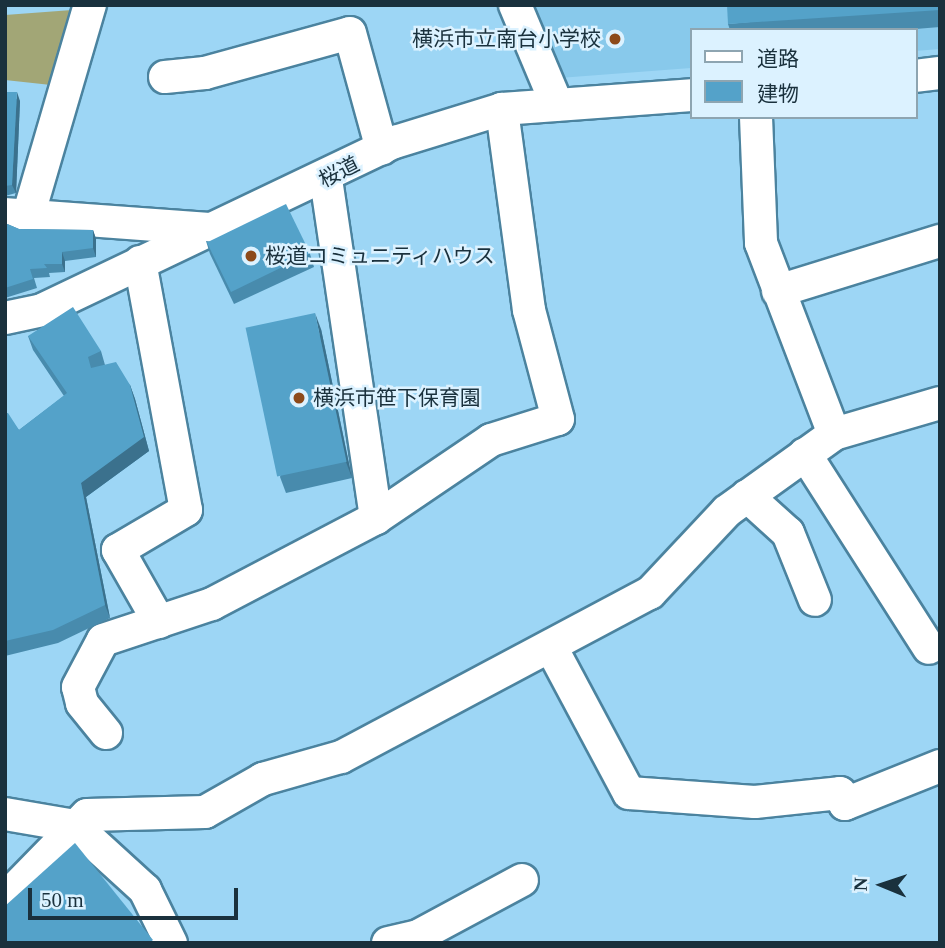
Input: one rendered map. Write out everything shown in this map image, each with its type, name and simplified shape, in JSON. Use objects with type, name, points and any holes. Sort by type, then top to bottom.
[{"type":"street","points":[[90,5],[16,217],[215,229]]},
{"type":"street","points":[[515,5],[557,106]]},
{"type":"street","points":[[165,77],[205,73],[350,33],[382,149]]},
{"type":"street","points":[[917,76],[940,73]]},
{"type":"street","name":"桜道","points":[[5,318],[42,310],[140,262],[326,179],[382,149],[502,109],[690,95]]},
{"type":"street","points":[[106,733],[82,703],[78,687],[103,640],[212,604],[376,518],[491,440],[558,419],[529,310],[502,109]]},
{"type":"street","points":[[756,119],[761,243],[834,434]]},
{"type":"street","points":[[326,179],[376,518]]},
{"type":"street","points":[[778,291],[940,241]]},
{"type":"street","points":[[140,262],[186,510],[118,550],[159,622]]},
{"type":"street","points":[[5,900],[87,815],[205,812],[263,779],[341,757],[552,649],[650,593],[747,496],[834,434],[940,403]]},
{"type":"street","points":[[805,454],[929,648]]},
{"type":"street","points":[[747,496],[788,533],[815,600]]},
{"type":"street","points":[[552,649],[629,793],[755,802],[840,793],[845,804],[940,766]]},
{"type":"street","points":[[5,814],[75,826],[145,890],[171,943]]},
{"type":"street","points":[[388,943],[418,936],[522,880]]},
{"type":"shaded area","name":"横浜市立南台小学校","points":[[522,5],[940,5],[940,49],[917,51],[917,28],[690,28],[690,68],[559,78]]},
{"type":"green space","points":[[72,10],[51,85],[5,80],[5,15]]},
{"type":"building","points":[[727,5],[940,5],[940,10],[728,24]]},
{"type":"building","points":[[5,92],[17,92],[12,185],[5,186]]},
{"type":"building","points":[[286,204],[310,253],[231,292],[207,243]]},
{"type":"building","points":[[5,223],[19,229],[93,230],[93,248],[62,252],[62,264],[44,264],[47,268],[30,269],[33,279],[5,288]]},
{"type":"building","points":[[73,307],[101,351],[88,357],[91,368],[116,362],[130,385],[144,437],[81,483],[105,605],[53,630],[5,641],[5,413],[8,413],[19,430],[67,393],[28,336]]},
{"type":"building","points":[[315,313],[347,462],[277,476],[246,328]]},
{"type":"building","points":[[75,843],[153,940],[149,943],[5,943],[5,906]]},
{"type":"place","name":"横浜市立南台小学校","points":[[615,39]]},
{"type":"place","name":"桜道コミュニティハウス","points":[[251,256]]},
{"type":"place","name":"横浜市笹下保育園","points":[[299,398]]}]
